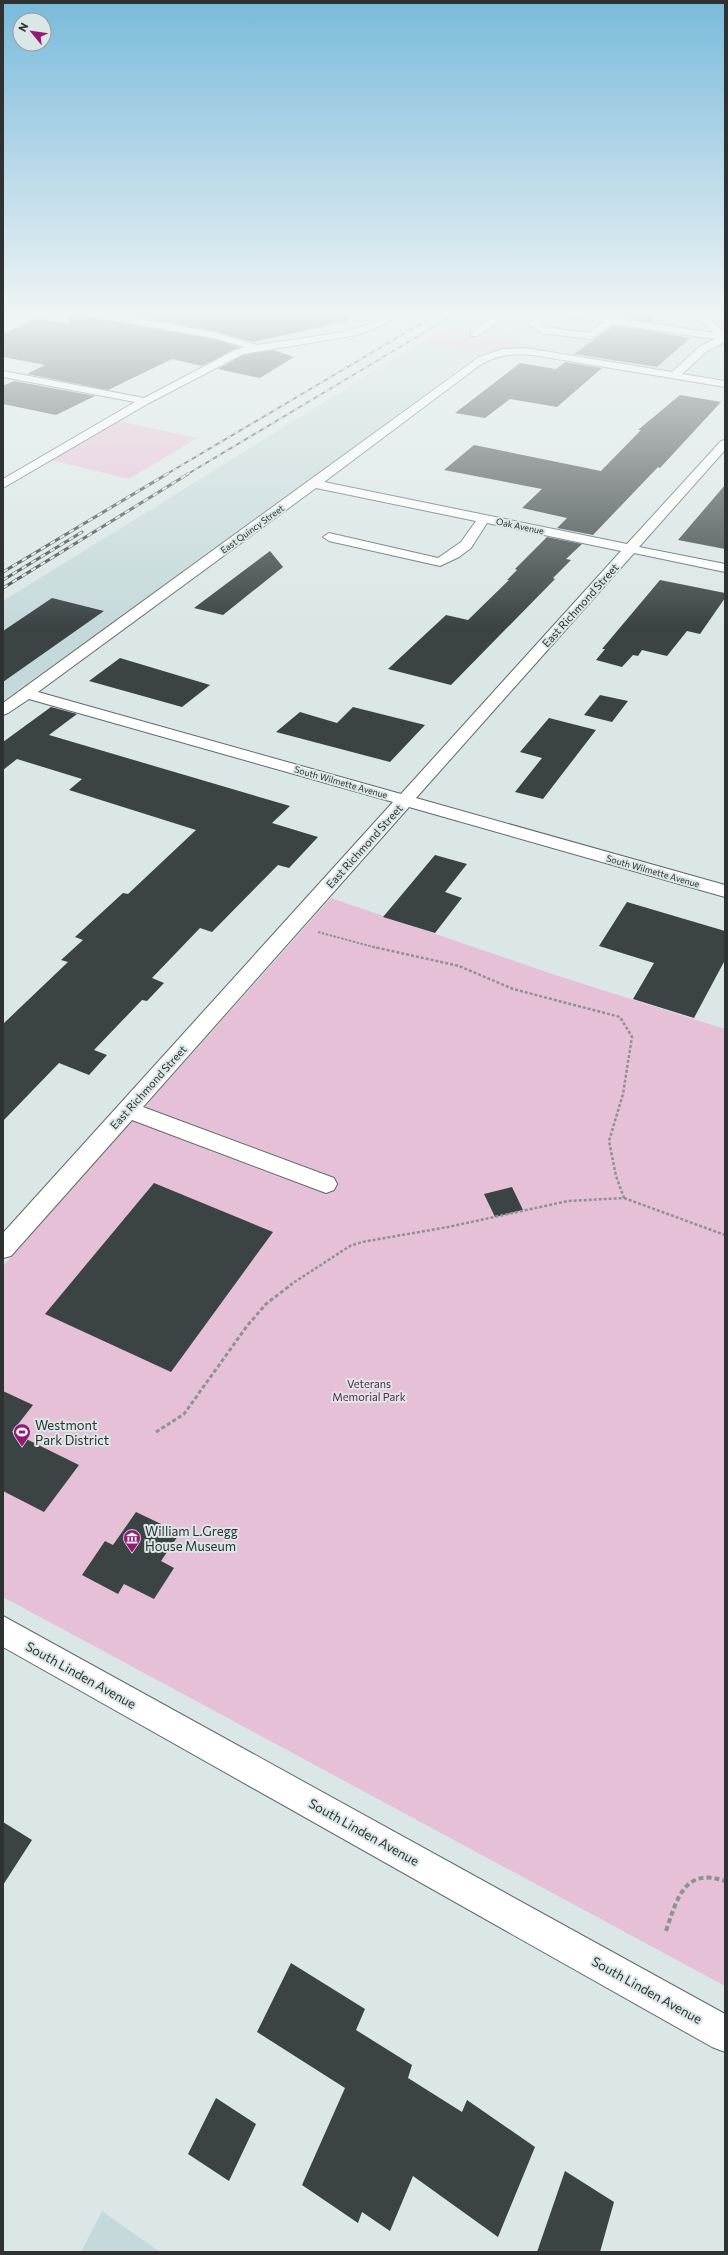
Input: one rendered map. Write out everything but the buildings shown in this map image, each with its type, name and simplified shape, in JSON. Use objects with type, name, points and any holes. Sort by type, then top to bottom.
[{"type":"street","points":[[3,484],[119,416]]},
{"type":"street","name":"East Quincy Street","points":[[3,710],[405,416]]},
{"type":"street","name":"East Richmond Street","points":[[3,1249],[725,443]]},
{"type":"street","points":[[3,471],[19,474]]},
{"type":"street","name":"Oak Avenue","points":[[314,484],[725,568]]},
{"type":"street","points":[[329,537],[440,562],[456,555],[468,545],[483,519]]},
{"type":"street","name":"South Wilmette Avenue","points":[[26,693],[725,891]]},
{"type":"street","points":[[127,1110],[326,1184]]},
{"type":"street","name":"South Linden Avenue","points":[[3,1631],[725,2034]]},
{"type":"path","points":[[311,930],[391,952],[459,966],[512,989],[580,1005],[620,1017],[632,1036],[623,1094],[609,1141],[616,1176],[624,1198]]},
{"type":"path","points":[[156,1432],[184,1414],[247,1326],[266,1304],[285,1288],[350,1246],[362,1242],[448,1227],[568,1201],[624,1198],[725,1235]]},
{"type":"path","points":[[666,1931],[676,1900],[685,1886],[701,1876],[715,1876],[725,1881]]},
{"type":"shaded area","points":[[301,416],[396,416],[309,481],[3,702],[3,601]]},
{"type":"shaded area","points":[[102,2211],[160,2252],[81,2252]]},
{"type":"green space","points":[[118,421],[197,438],[129,479],[51,460]]},
{"type":"green space","name":"Veterans Memorial Park","points":[[331,898],[552,974],[725,1029],[725,1986],[3,1597],[3,1266]]},
{"type":"railway","points":[[165,475],[264,416]]},
{"type":"railway","points":[[186,475],[284,416]]},
{"type":"railway","points":[[3,572],[167,474]]},
{"type":"railway","points":[[3,588],[188,474]]},
{"type":"railway","points":[[3,580],[82,532]]},
{"type":"place","name":"Westmont Park District","points":[[22,1447]]},
{"type":"place","name":"William L.Gregg House Museum","points":[[132,1553]]}]
